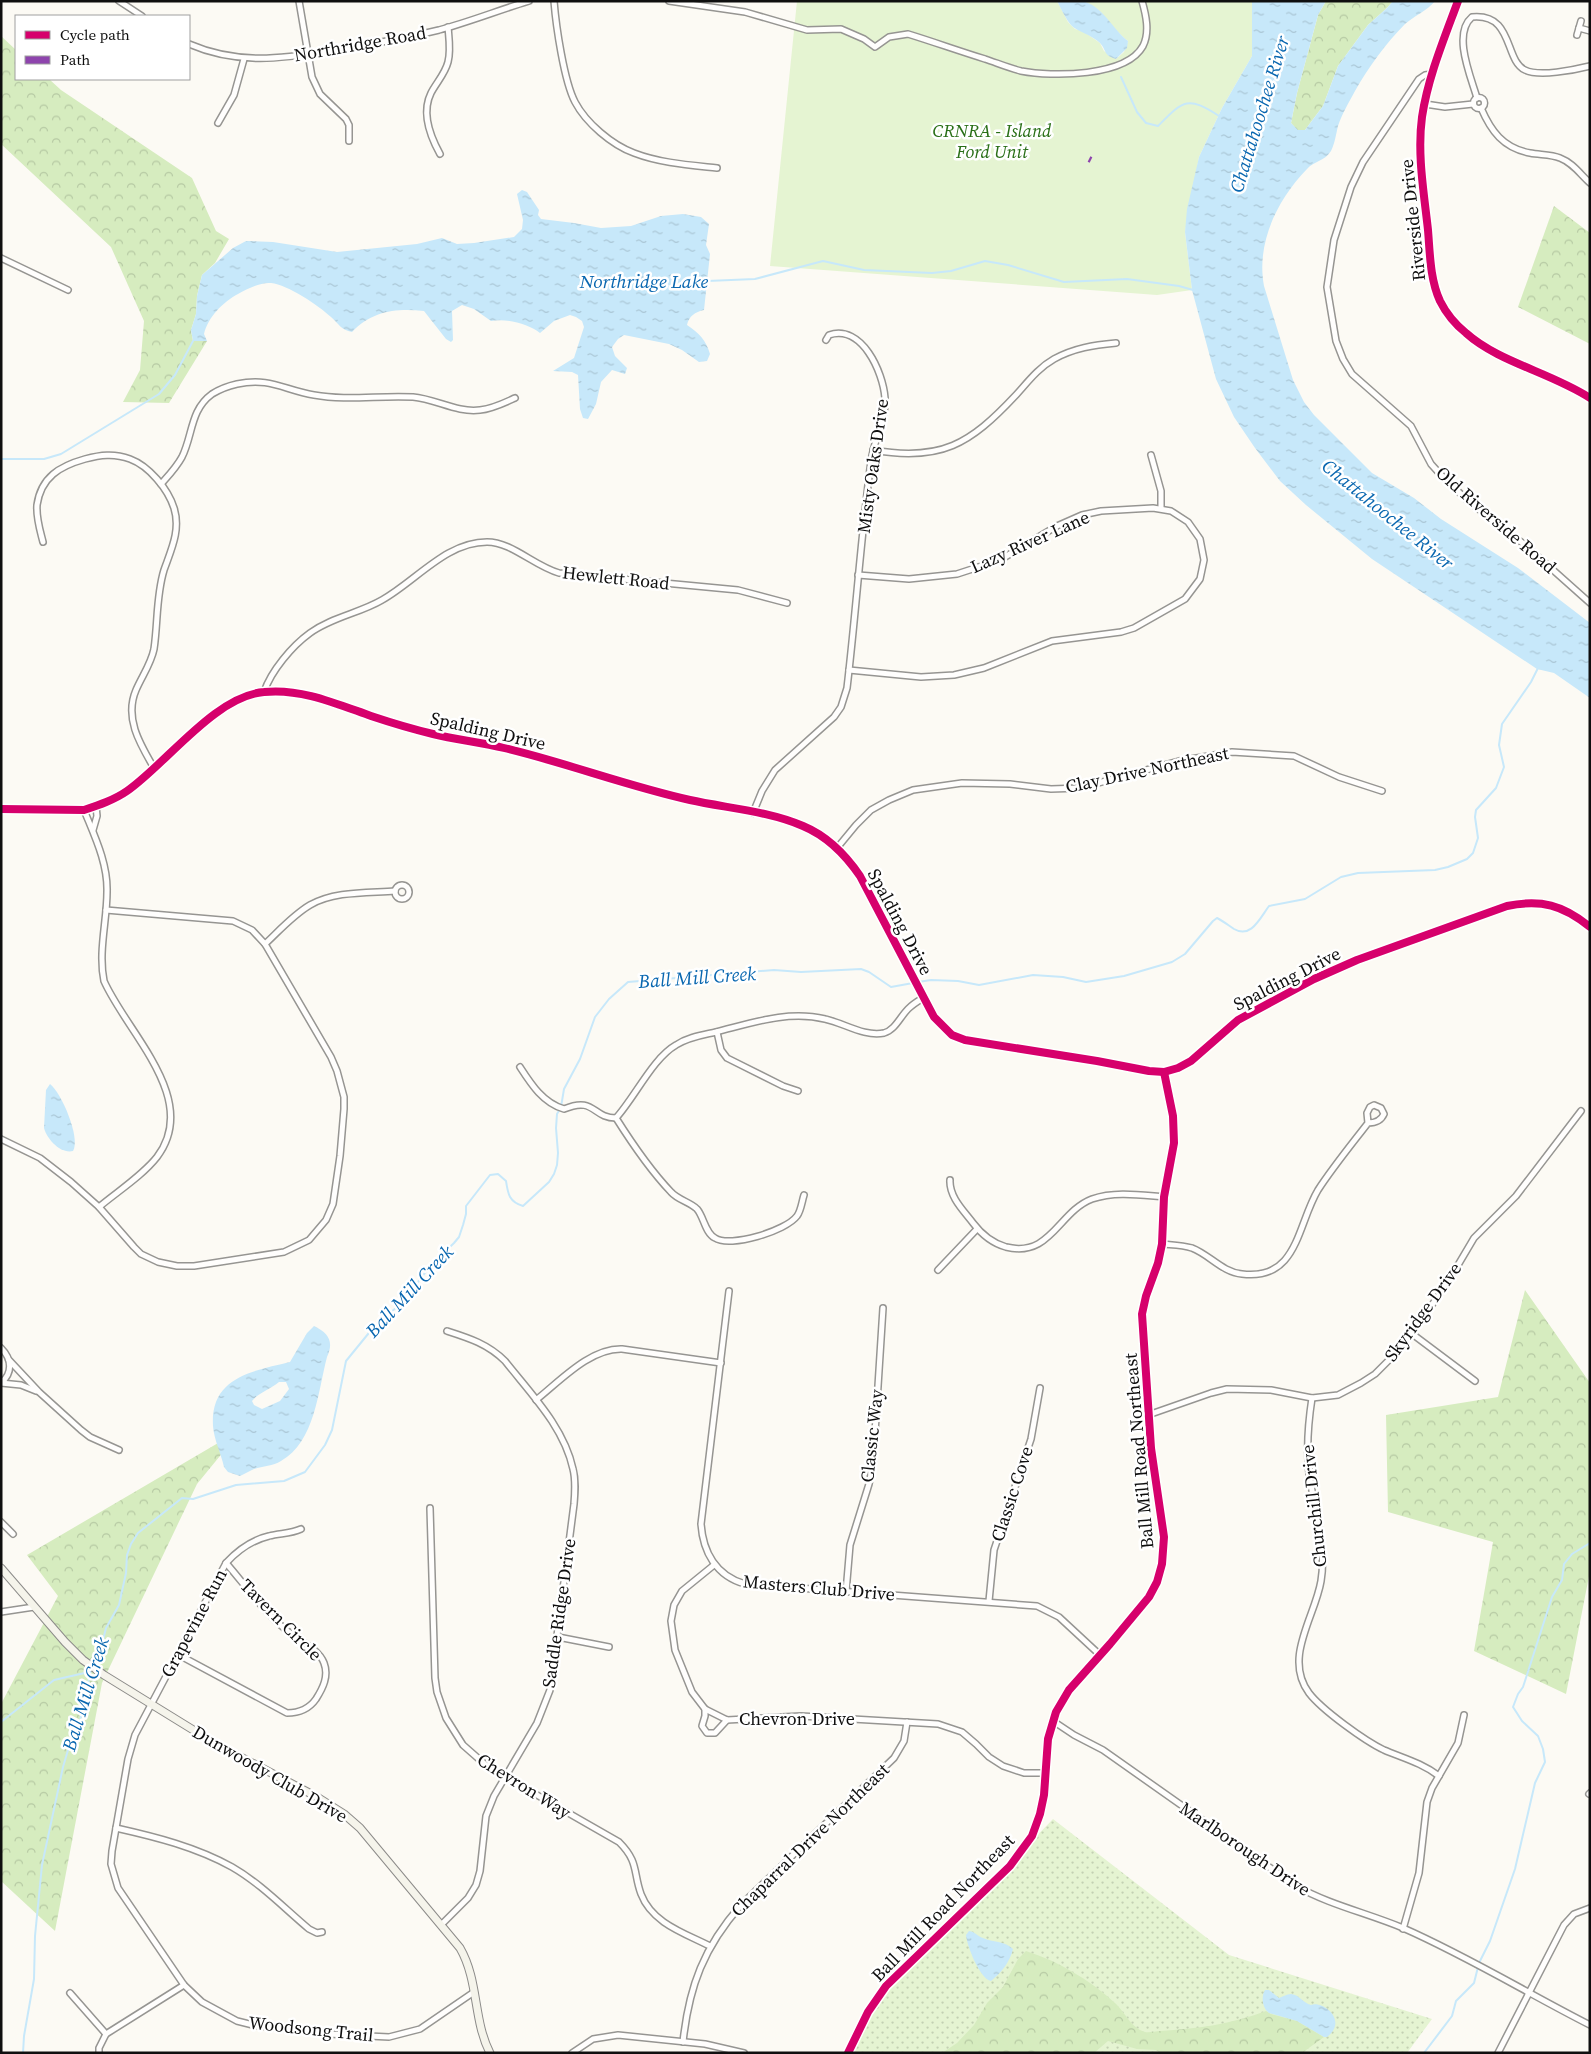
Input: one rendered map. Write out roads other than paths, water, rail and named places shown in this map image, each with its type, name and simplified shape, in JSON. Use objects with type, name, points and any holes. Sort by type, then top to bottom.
[{"type":"street","points":[[119,1],[140,15]]},
{"type":"street","points":[[299,1],[312,76],[316,88],[324,100],[346,119],[349,141]]},
{"type":"street","name":"Northridge Road","points":[[190,44],[214,53],[244,59],[308,54],[375,44],[448,27],[530,1]]},
{"type":"street","points":[[554,1],[568,84],[575,102],[586,117],[612,141],[634,153],[672,162],[717,168]]},
{"type":"street","points":[[669,1],[745,12],[807,30],[841,29],[864,39],[875,47],[889,37],[908,34],[1022,71],[1066,74],[1102,71],[1122,65],[1134,57],[1143,45],[1147,27],[1142,1]]},
{"type":"street","name":"Riverside Drive","points":[[1458,1],[1432,74],[1420,136],[1432,275],[1441,302],[1456,324],[1476,341],[1493,351],[1555,377],[1590,398]]},
{"type":"street","points":[[1473,104],[1477,98],[1462,40],[1465,24],[1472,17],[1488,18],[1499,27],[1518,65],[1529,72],[1566,72],[1590,66]]},
{"type":"street","points":[[1577,35],[1581,21]]},
{"type":"street","points":[[440,154],[430,132],[427,110],[431,94],[443,76],[448,62],[450,49],[448,27]]},
{"type":"street","points":[[1579,28],[1590,31]]},
{"type":"street","points":[[218,123],[234,95],[244,59]]},
{"type":"street","name":"Old Riverside Road","points":[[1432,74],[1424,75],[1419,79],[1363,162],[1351,187],[1334,240],[1327,278],[1336,341],[1343,359],[1352,374],[1411,426],[1431,464],[1440,474],[1468,500],[1525,545],[1590,603]]},
{"type":"street","points":[[1477,98],[1483,100],[1484,105],[1481,108]]},
{"type":"street","points":[[1425,104],[1445,107],[1473,104]]},
{"type":"street","points":[[1473,104],[1476,108],[1481,108]]},
{"type":"street","points":[[1481,108],[1489,126],[1505,143],[1530,153],[1560,158],[1575,167],[1590,183]]},
{"type":"street","points":[[1,258],[68,290]]},
{"type":"street","name":"Misty Oaks Drive","points":[[826,340],[829,335],[834,333],[853,339],[867,350],[877,367],[883,386],[885,405],[873,450],[858,575]]},
{"type":"street","points":[[873,450],[896,454],[917,454],[937,451],[956,445],[986,426],[1036,373],[1053,360],[1082,347],[1116,343]]},
{"type":"street","points":[[160,484],[182,457],[199,407],[213,393],[250,381],[262,381],[313,395],[336,398],[414,398],[471,411],[490,408],[515,398]]},
{"type":"street","points":[[1151,455],[1161,491],[1160,508]]},
{"type":"street","points":[[43,542],[37,514],[40,494],[49,478],[66,464],[100,456],[121,456],[140,464],[160,484],[174,508],[176,531],[158,594],[153,653],[135,691],[132,711],[136,736],[154,768]]},
{"type":"street","name":"Lazy River Lane","points":[[849,670],[921,677],[954,676],[984,668],[1052,641],[1108,636],[1134,628],[1186,599],[1196,586],[1203,570],[1203,550],[1195,530],[1180,516],[1160,508],[1101,511],[1082,515],[1057,526],[1000,560],[958,574],[909,580],[858,575]]},
{"type":"street","name":"Hewlett Road","points":[[264,692],[266,684],[277,668],[310,632],[381,600],[406,585],[450,552],[475,542],[502,544],[543,567],[559,573],[738,590],[787,603]]},
{"type":"street","points":[[753,813],[762,790],[775,770],[834,717],[845,696],[858,575]]},
{"type":"street","name":"Spalding Drive","points":[[1,809],[84,810],[113,800],[127,792],[180,743],[231,702],[242,697],[264,692],[314,696],[406,727],[436,735],[504,748],[689,800],[753,813],[803,826],[837,848],[860,876],[923,998],[941,1025],[952,1035],[965,1040],[1149,1071],[1164,1072],[1178,1068],[1191,1061],[1238,1020],[1314,979],[1357,960],[1507,906],[1526,902],[1544,903],[1574,915],[1590,927]]},
{"type":"street","name":"Clay Drive Northeast","points":[[837,848],[856,824],[872,810],[889,800],[913,790],[970,783],[1010,784],[1051,789],[1080,788],[1179,760],[1232,752],[1294,756],[1339,777],[1382,791]]},
{"type":"street","points":[[93,830],[97,816],[96,806]]},
{"type":"street","points":[[84,810],[93,830],[107,881],[102,963],[104,981],[164,1082],[169,1098],[171,1116],[167,1138],[156,1157],[99,1207]]},
{"type":"street","points":[[266,944],[300,912],[319,901],[338,896],[395,891]]},
{"type":"street","points":[[1,1139],[46,1162],[99,1207],[142,1254],[158,1262],[177,1266],[194,1266],[284,1252],[308,1240],[326,1220],[333,1204],[340,1156],[344,1109],[342,1086],[331,1057],[266,944],[252,930],[233,921],[106,910]]},
{"type":"street","points":[[616,1118],[630,1103],[658,1061],[668,1051],[686,1040],[760,1021],[799,1016],[826,1019],[858,1030],[884,1033],[893,1028],[908,1010],[923,998]]},
{"type":"street","points":[[717,1032],[721,1050],[727,1058],[783,1086],[798,1091]]},
{"type":"street","points":[[520,1067],[536,1092],[559,1108],[564,1109],[574,1104],[584,1104],[608,1117],[616,1118],[647,1165],[673,1194],[697,1209],[710,1235],[717,1240],[753,1238],[782,1228],[796,1216],[804,1195]]},
{"type":"street","name":"Ball Mill Road Northeast","points":[[848,2053],[868,2012],[886,1986],[1010,1866],[1026,1846],[1040,1814],[1046,1773],[1048,1739],[1053,1721],[1069,1690],[1148,1597],[1157,1582],[1162,1564],[1164,1537],[1148,1415],[1142,1314],[1146,1296],[1158,1264],[1162,1244],[1164,1197],[1175,1130],[1164,1072]]},
{"type":"street","name":"Skyridge Drive","points":[[1148,1415],[1211,1393],[1226,1390],[1271,1390],[1312,1398],[1338,1394],[1361,1384],[1388,1362],[1412,1333],[1445,1287],[1474,1238],[1516,1196],[1581,1111]]},
{"type":"street","points":[[1162,1244],[1192,1248],[1224,1268],[1238,1274],[1257,1274],[1275,1268],[1285,1261],[1293,1251],[1307,1212],[1317,1192],[1368,1123]]},
{"type":"street","points":[[950,1180],[952,1194],[977,1229],[1000,1246],[1013,1248],[1026,1248],[1046,1239],[1078,1206],[1092,1199],[1120,1194],[1164,1197]]},
{"type":"street","points":[[938,1270],[977,1229]]},
{"type":"street","name":"Masters Club Drive","points":[[729,1291],[701,1524],[704,1545],[714,1565],[728,1577],[744,1584],[1028,1604],[1046,1609],[1059,1618],[1100,1655]]},
{"type":"street","name":"Classic Way","points":[[846,1592],[850,1545],[869,1484],[872,1464],[883,1308]]},
{"type":"street","name":"Saddle Ridge Drive","points":[[442,1924],[468,1898],[476,1885],[480,1871],[486,1816],[494,1796],[537,1723],[545,1705],[553,1675],[575,1484],[573,1468],[562,1438],[536,1400],[496,1352],[482,1343],[447,1331]]},
{"type":"street","points":[[1412,1333],[1475,1381]]},
{"type":"street","points":[[1,1348],[9,1360],[39,1392],[90,1437],[119,1450]]},
{"type":"street","points":[[536,1400],[591,1357],[608,1350],[622,1349],[720,1363]]},
{"type":"street","points":[[1,1383],[8,1374],[9,1360]]},
{"type":"street","points":[[1,1383],[21,1385],[39,1392]]},
{"type":"street","name":"Classic Cove","points":[[989,1602],[994,1550],[1030,1439],[1040,1388]]},
{"type":"street","name":"Churchill Drive","points":[[1312,1398],[1306,1448],[1322,1540],[1323,1564],[1318,1596],[1300,1650],[1299,1665],[1302,1679],[1308,1692],[1318,1703],[1370,1743],[1423,1765],[1438,1776]]},
{"type":"street","name":"Chevron Way","points":[[430,1508],[435,1678],[437,1692],[446,1718],[463,1745],[475,1757],[505,1777],[619,1842],[633,1860],[641,1895],[652,1913],[666,1924],[710,1946]]},
{"type":"street","points":[[1,1522],[13,1534]]},
{"type":"street","name":"Grapevine Run","points":[[151,1705],[226,1563],[239,1550],[254,1541],[271,1535],[292,1533],[301,1529]]},
{"type":"street","name":"Tavern Circle","points":[[177,1654],[287,1713],[296,1713],[304,1710],[314,1701],[323,1688],[326,1672],[320,1656],[279,1624],[226,1563]]},
{"type":"street","points":[[714,1565],[682,1591],[674,1605],[671,1621],[675,1650],[692,1692],[705,1710],[706,1716],[702,1726],[707,1733],[715,1733],[727,1720]]},
{"type":"street","name":"Dunwoody Club Drive","points":[[1,1568],[65,1642],[104,1675],[216,1744],[317,1797],[344,1814],[360,1828],[442,1924],[466,1958],[473,1980],[480,2028],[490,2053]]},
{"type":"street","points":[[1,1612],[34,1607]]},
{"type":"street","points":[[558,1637],[609,1647]]},
{"type":"street","name":"Woodsong Trail","points":[[151,1705],[135,1735],[128,1759],[111,1864],[118,1888],[130,1909],[184,1985],[202,2002],[228,2017],[253,2025],[328,2034],[389,2037],[420,2029],[474,1992]]},
{"type":"street","name":"Chevron Drive","points":[[705,1710],[727,1720],[801,1716],[938,1724],[952,1728],[969,1738],[989,1757],[1003,1766],[1024,1773],[1046,1773]]},
{"type":"street","points":[[1403,1928],[1419,1873],[1427,1802],[1438,1776],[1450,1760],[1458,1744],[1464,1715]]},
{"type":"street","name":"Marlborough Drive","points":[[1053,1721],[1074,1735],[1103,1750],[1296,1886],[1330,1903],[1403,1928],[1590,2025]]},
{"type":"street","name":"Chaparral Drive Northeast","points":[[684,2042],[691,1993],[699,1967],[725,1922],[741,1904],[894,1758],[904,1741],[907,1722]]},
{"type":"street","points":[[116,1828],[181,1845],[214,1858],[243,1874],[309,1929],[317,1933],[322,1932]]},
{"type":"street","points":[[1498,2053],[1564,1925],[1574,1914],[1590,1908]]},
{"type":"street","points":[[99,2053],[99,2048],[106,2034],[184,1985]]},
{"type":"street","points":[[70,1993],[106,2034]]},
{"type":"street","points":[[572,2053],[593,2039],[618,2035],[719,2046],[744,2053]]},
{"type":"water","points":[[1057,1],[1081,1],[1095,7],[1128,41],[1127,48],[1116,59],[1109,56],[1097,40],[1071,25]]},
{"type":"water","name":"Chattahoochee River","points":[[1252,1],[1326,1],[1318,15],[1291,123],[1298,130],[1305,130],[1323,106],[1338,66],[1368,25],[1393,1],[1435,1],[1405,24],[1391,39],[1360,82],[1338,126],[1329,154],[1307,169],[1286,194],[1271,223],[1266,238],[1262,270],[1264,286],[1293,380],[1304,402],[1314,415],[1372,473],[1414,498],[1441,519],[1518,568],[1590,623],[1590,698],[1554,673],[1537,669],[1372,559],[1280,481],[1234,417],[1216,379],[1192,290],[1185,232],[1187,209],[1199,157],[1222,108],[1252,56]]},
{"type":"water","name":"Northridge Lake","points":[[522,190],[527,192],[539,210],[538,215],[541,219],[601,228],[631,226],[661,216],[683,214],[701,217],[709,224],[706,245],[710,254],[704,310],[693,315],[687,325],[704,341],[710,354],[707,361],[699,362],[682,350],[669,344],[624,335],[612,347],[615,356],[627,368],[625,374],[612,370],[601,382],[596,404],[588,419],[583,418],[580,409],[578,375],[572,372],[553,371],[574,358],[584,327],[582,321],[570,315],[554,321],[540,333],[517,322],[491,321],[474,309],[462,305],[452,311],[453,340],[451,342],[446,339],[424,311],[404,310],[385,312],[368,319],[352,332],[343,328],[311,301],[286,287],[267,283],[249,288],[227,301],[217,311],[206,328],[204,334],[207,341],[193,341],[191,330],[196,314],[197,296],[202,275],[233,248],[246,241],[273,242],[337,252],[417,244],[442,238],[457,244],[514,237],[522,229],[523,220],[517,194]]},
{"type":"water","points":[[50,1084],[59,1096],[69,1116],[74,1136],[75,1145],[73,1151],[63,1150],[55,1145],[48,1137],[44,1128],[46,1090]]},
{"type":"water","points":[[314,1326],[319,1329],[329,1338],[330,1347],[313,1415],[301,1442],[278,1463],[254,1469],[240,1476],[228,1472],[224,1467],[213,1426],[214,1410],[219,1397],[226,1387],[236,1379],[249,1373],[290,1362],[307,1333]],"holes":[[[279,1382],[286,1382],[289,1389],[280,1401],[262,1409],[254,1405],[252,1401],[258,1396]]]},
{"type":"water","points":[[969,1931],[987,1940],[1006,1944],[1013,1949],[1005,1967],[991,1981],[983,1975],[971,1954],[966,1935]]},
{"type":"water","points":[[1265,1990],[1269,1990],[1279,1998],[1289,1994],[1294,1995],[1308,2004],[1316,2004],[1327,2008],[1335,2018],[1333,2031],[1327,2037],[1324,2037],[1297,2021],[1269,2013],[1263,2002]]},
{"type":"waterway","points":[[1121,77],[1137,112],[1146,123],[1158,126],[1180,106],[1192,103],[1208,109],[1219,116]]},
{"type":"waterway","points":[[707,281],[755,279],[823,261],[864,270],[932,273],[951,271],[985,261],[1008,265],[1064,282],[1127,279],[1179,286],[1193,290]]},
{"type":"waterway","points":[[1,459],[44,459],[61,454],[159,394],[175,375],[193,341]]},
{"type":"waterway","name":"Ball Mill Creek","points":[[918,982],[931,980],[958,981],[979,985],[1033,975],[1063,977],[1086,982],[1124,976],[1172,962],[1185,954],[1217,918],[1234,929],[1245,931],[1254,926],[1269,906],[1305,899],[1341,877],[1358,873],[1435,870],[1467,859],[1473,853],[1478,838],[1476,810],[1496,788],[1504,767],[1499,745],[1502,724],[1531,682],[1538,668]]},
{"type":"waterway","name":"Ball Mill Creek","points":[[93,1665],[100,1652],[106,1628],[119,1605],[126,1573],[127,1555],[138,1533],[182,1498],[193,1499],[236,1485],[284,1481],[305,1472],[325,1445],[332,1430],[346,1361],[377,1323],[401,1304],[431,1265],[459,1237],[466,1214],[466,1206],[490,1175],[498,1174],[506,1181],[512,1200],[523,1206],[549,1182],[557,1165],[557,1114],[561,1107],[564,1089],[580,1059],[595,1017],[609,999],[628,982],[774,970],[801,972],[861,969],[869,972],[891,987],[913,983]]},
{"type":"waterway","points":[[1479,1963],[1490,1941],[1515,1869],[1535,1783],[1545,1762],[1538,1736],[1522,1721],[1513,1707],[1523,1687],[1552,1597],[1562,1580],[1564,1564],[1572,1554],[1590,1543]]},
{"type":"waterway","name":"Ball Mill Creek","points":[[23,2053],[24,2036],[34,1979],[35,1936],[42,1865],[63,1767],[71,1740],[80,1721],[91,1669]]},
{"type":"waterway","points":[[1,1722],[54,1680],[89,1672]]},
{"type":"waterway","points":[[1424,2053],[1452,2016],[1456,2001],[1474,1983],[1478,1967]]},
{"type":"park label","name":"CRNRA - Island Ford Unit","points":[[992,141]]}]
